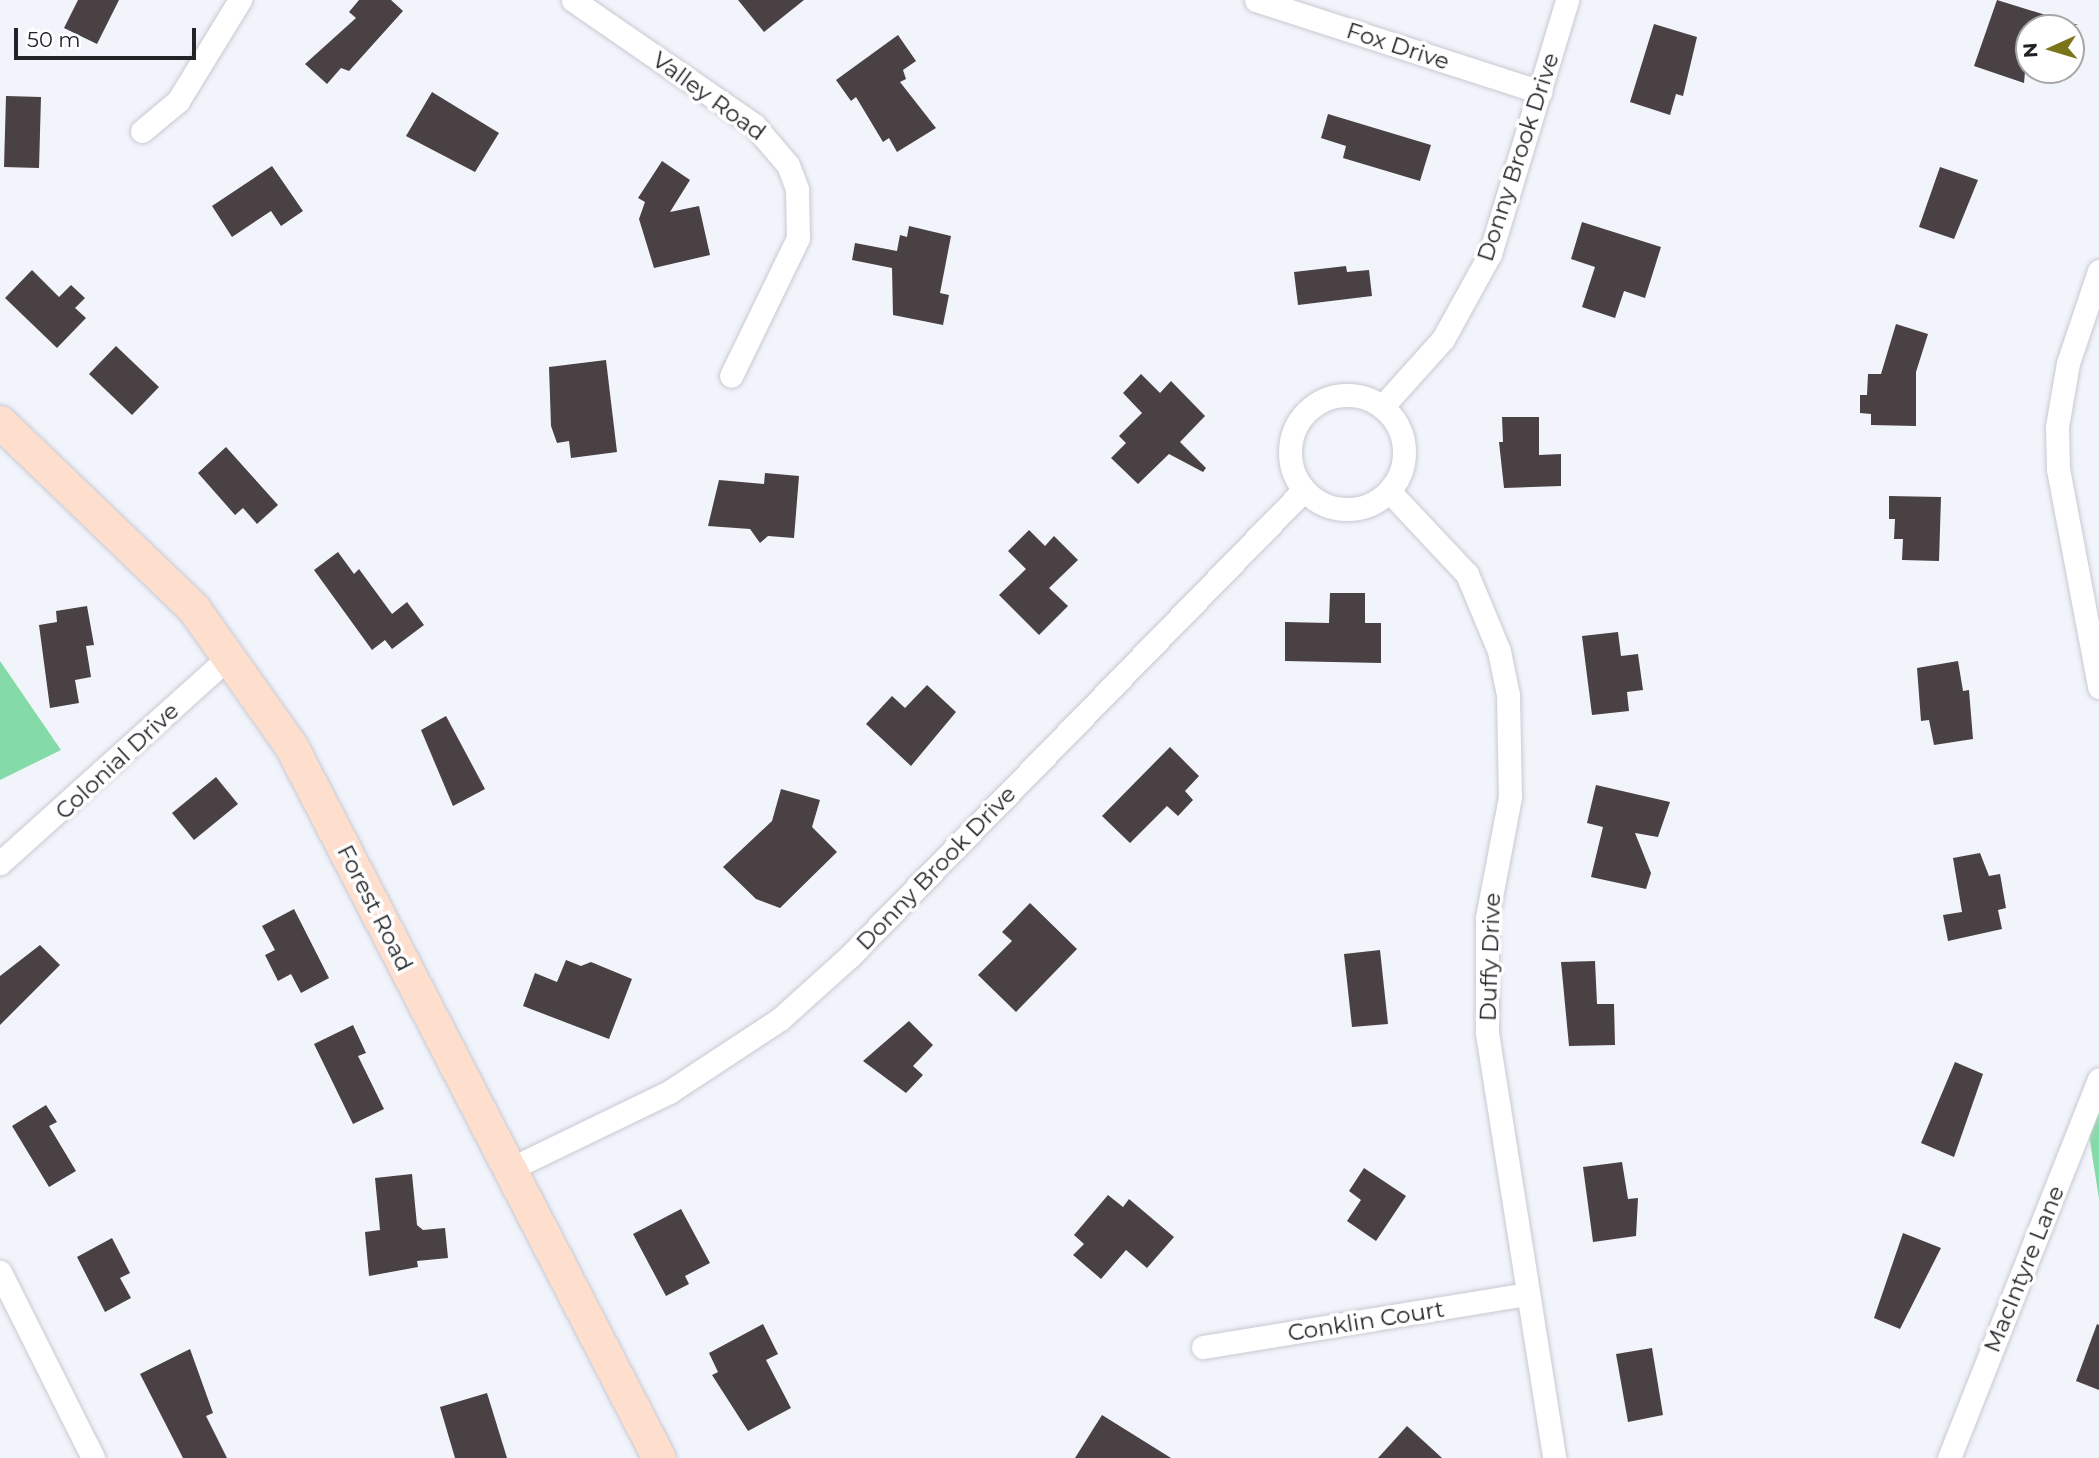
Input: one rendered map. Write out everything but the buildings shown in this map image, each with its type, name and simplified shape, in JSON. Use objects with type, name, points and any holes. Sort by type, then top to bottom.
[{"type":"main road","name":"Forest Road","points":[[0,422],[194,608],[231,656],[291,746],[659,1458]]},
{"type":"street","points":[[142,131],[178,101],[240,0]]},
{"type":"street","name":"Valley Road","points":[[573,0],[754,125],[788,165],[797,189],[798,238],[732,376]]},
{"type":"street","name":"Fox Drive","points":[[1256,0],[1540,92]]},
{"type":"street","name":"Donny Brook Drive","points":[[1382,407],[1421,368],[1470,294],[1507,205],[1567,0]]},
{"type":"street","points":[[2099,271],[2068,363],[2057,427],[2057,469],[2099,687]]},
{"type":"street","points":[[1348,395],[1382,407],[1395,422],[1403,448],[1399,475],[1389,491],[1356,509],[1319,502],[1304,490],[1290,456],[1300,420],[1312,407],[1348,395]]},
{"type":"street","name":"Donny Brook Drive","points":[[510,1169],[669,1092],[780,1019],[850,956],[1304,490]]},
{"type":"street","name":"Duffy Drive","points":[[1389,491],[1467,574],[1499,652],[1508,695],[1510,797],[1487,918],[1487,1033],[1554,1458]]},
{"type":"street","name":"Colonial Drive","points":[[0,863],[231,656]]},
{"type":"street","name":"MacIntyre Lane","points":[[1949,1458],[2099,1080]]},
{"type":"street","points":[[0,1272],[93,1458]]},
{"type":"street","name":"Conklin Court","points":[[1203,1347],[1528,1294]]},
{"type":"green space","points":[[0,661],[61,750],[0,780]]},
{"type":"green space","points":[[2099,1108],[2099,1199],[2089,1135]]}]
